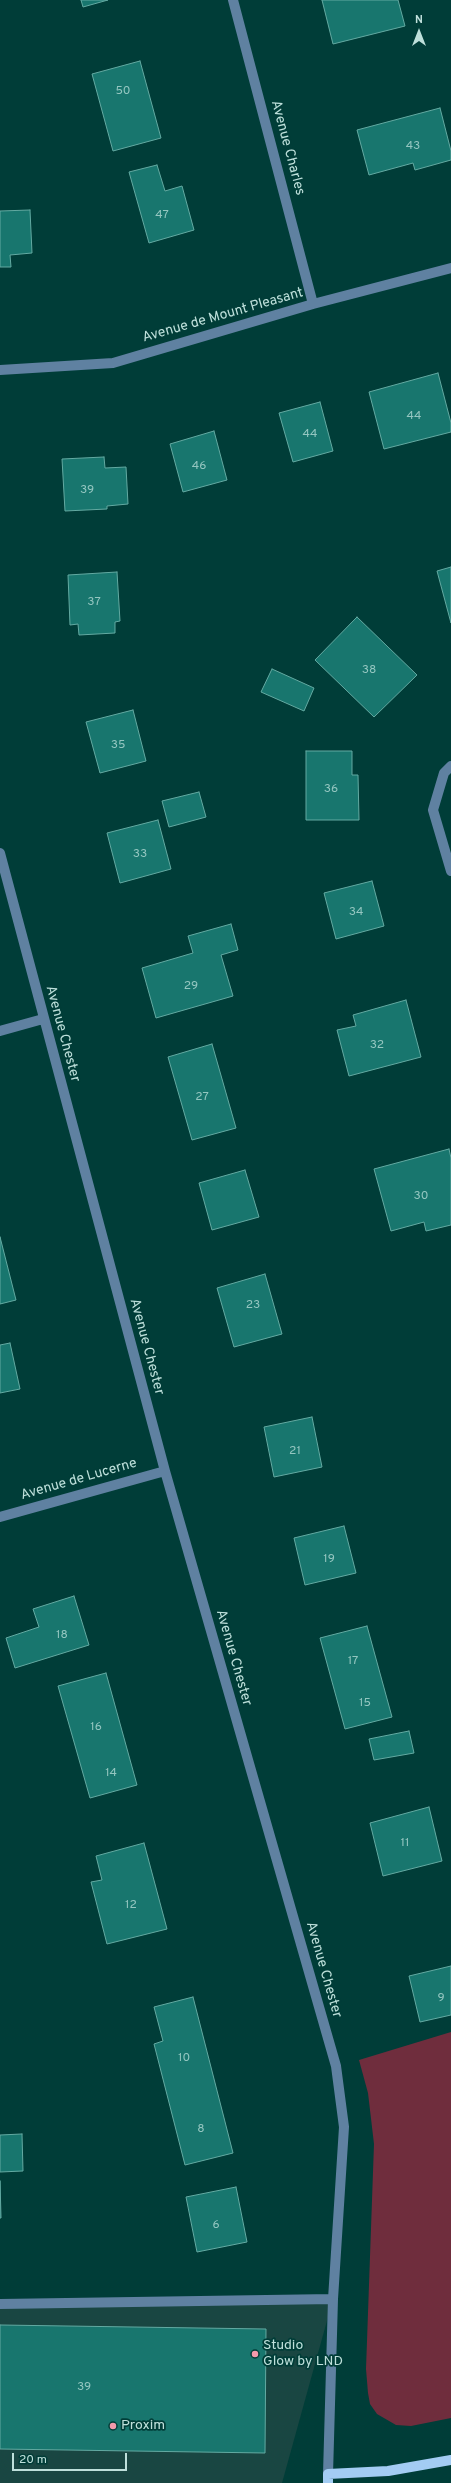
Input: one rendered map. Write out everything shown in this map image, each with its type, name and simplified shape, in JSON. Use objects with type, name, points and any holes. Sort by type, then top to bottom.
[{"type":"main road","points":[[328,2478],[388,2472],[451,2460]]},
{"type":"street","name":"Avenue Charles","points":[[233,0],[313,304]]},
{"type":"street","name":"Avenue de Mount Pleasant","points":[[0,370],[113,363],[313,304],[451,268]]},
{"type":"street","points":[[451,766],[444,773],[433,810],[451,871]]},
{"type":"street","name":"Avenue Chester","points":[[0,853],[43,1019],[165,1471],[336,2066],[344,2126],[333,2299],[328,2478]]},
{"type":"street","points":[[0,1031],[43,1019]]},
{"type":"street","name":"Avenue de Lucerne","points":[[0,1517],[165,1471]]},
{"type":"street","points":[[0,2304],[333,2299]]},
{"type":"shaded area","points":[[451,2032],[451,2418],[411,2426],[396,2425],[377,2414],[370,2404],[368,2393],[366,2369],[374,2144],[368,2093],[359,2060]]},
{"type":"shaded area","points":[[333,2299],[282,2483],[0,2483],[0,2304]]},
{"type":"building","points":[[81,0],[108,0],[83,7]]},
{"type":"building","points":[[322,0],[398,0],[405,26],[333,44]]},
{"type":"building","points":[[140,61],[161,138],[113,151],[92,74]]},
{"type":"building","points":[[440,108],[451,151],[451,160],[415,170],[413,163],[369,175],[357,130]]},
{"type":"building","points":[[157,165],[165,191],[182,186],[194,230],[149,243],[129,172]]},
{"type":"building","points":[[30,210],[32,253],[10,255],[11,267],[0,267],[0,211]]},
{"type":"building","points":[[438,373],[451,423],[451,432],[384,449],[369,392]]},
{"type":"building","points":[[320,402],[333,451],[293,462],[279,413]]},
{"type":"building","points":[[214,431],[227,480],[183,492],[170,444]]},
{"type":"building","points":[[104,457],[105,468],[126,467],[128,504],[107,506],[107,509],[65,511],[62,459]]},
{"type":"building","points":[[451,567],[451,623],[437,571]]},
{"type":"building","points":[[117,572],[120,621],[115,622],[115,633],[79,635],[78,624],[70,625],[68,575]]},
{"type":"building","points":[[357,617],[417,675],[374,717],[315,660]]},
{"type":"building","points":[[272,669],[314,688],[304,711],[261,692]]},
{"type":"building","points":[[133,710],[146,761],[100,773],[86,722]]},
{"type":"building","points":[[306,751],[352,751],[352,775],[358,775],[359,820],[306,820]]},
{"type":"building","points":[[199,792],[206,817],[169,827],[162,801]]},
{"type":"building","points":[[158,820],[171,869],[120,883],[107,833]]},
{"type":"building","points":[[372,881],[384,926],[336,939],[324,893]]},
{"type":"building","points":[[231,924],[238,950],[221,955],[233,996],[156,1018],[142,968],[193,953],[188,936]]},
{"type":"building","points":[[406,1000],[421,1057],[349,1076],[337,1030],[356,1026],[353,1015]]},
{"type":"building","points":[[212,1044],[236,1128],[192,1140],[168,1057]]},
{"type":"building","points":[[449,1149],[451,1158],[451,1225],[426,1231],[424,1222],[391,1231],[374,1169]]},
{"type":"building","points":[[245,1170],[259,1217],[212,1230],[199,1183]]},
{"type":"building","points":[[0,1237],[16,1300],[0,1304]]},
{"type":"building","points":[[265,1274],[282,1334],[234,1347],[217,1288]]},
{"type":"building","points":[[10,1343],[20,1389],[0,1393],[0,1345]]},
{"type":"building","points":[[312,1417],[322,1467],[274,1477],[264,1427]]},
{"type":"building","points":[[344,1526],[356,1573],[305,1585],[294,1538]]},
{"type":"building","points":[[74,1596],[89,1645],[15,1668],[6,1638],[39,1627],[33,1609]]},
{"type":"building","points":[[367,1626],[392,1717],[345,1729],[320,1638]]},
{"type":"building","points":[[106,1673],[137,1785],[90,1798],[58,1686]]},
{"type":"building","points":[[409,1731],[414,1753],[374,1760],[369,1739]]},
{"type":"building","points":[[429,1807],[442,1861],[383,1876],[370,1823]]},
{"type":"building","points":[[144,1843],[167,1929],[107,1944],[91,1882],[102,1880],[96,1856]]},
{"type":"building","points":[[451,1966],[451,2015],[420,2022],[409,1976]]},
{"type":"building","points":[[193,1997],[233,2153],[185,2165],[154,2044],[163,2041],[154,2007]]},
{"type":"building","points":[[22,2134],[23,2171],[0,2172],[0,2135]]},
{"type":"building","points":[[0,2181],[1,2218],[0,2218]]},
{"type":"building","points":[[236,2187],[247,2242],[197,2252],[186,2197]]},
{"type":"building","points":[[0,2325],[266,2329],[265,2453],[0,2449]]},
{"type":"place","name":"Studio Glow by LND","points":[[255,2354]]},
{"type":"place","name":"Proxim","points":[[113,2426]]}]
